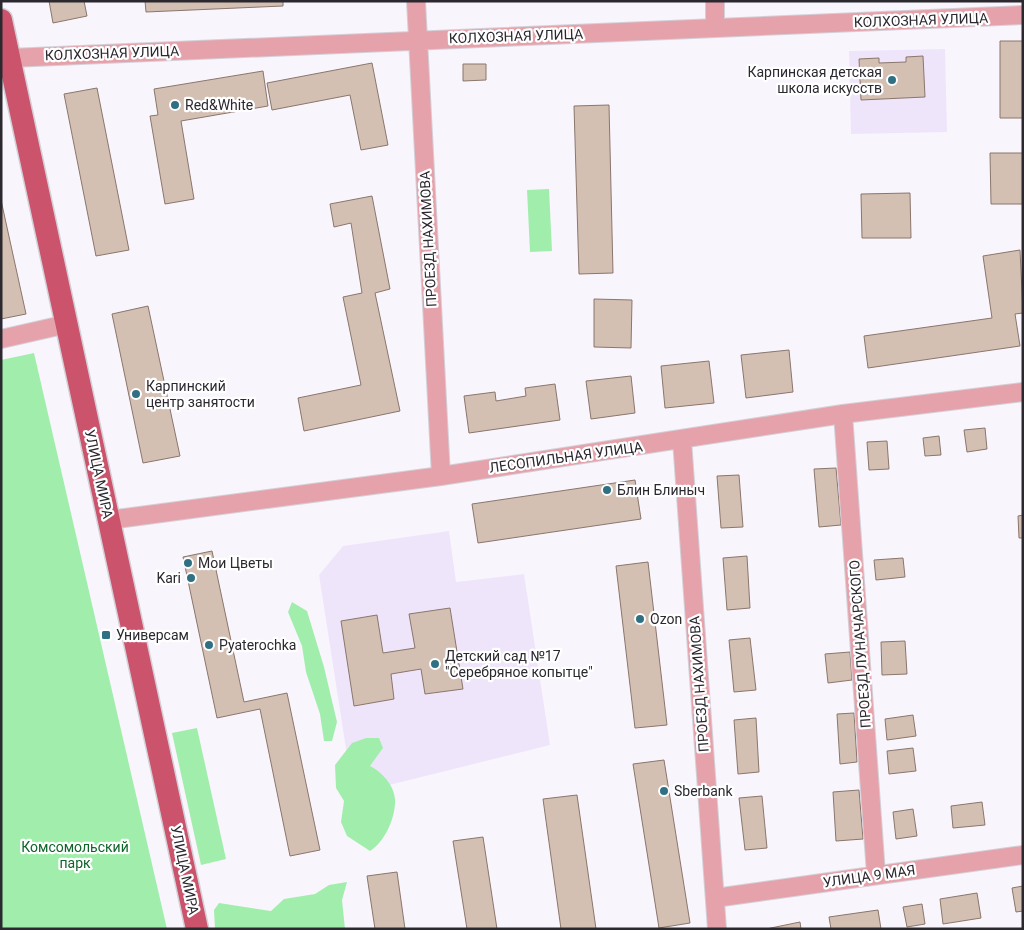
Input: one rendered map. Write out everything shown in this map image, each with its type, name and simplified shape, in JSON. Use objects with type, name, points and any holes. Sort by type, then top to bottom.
[{"type":"main road","name":"УЛИЦА МИРА","points":[[1,20],[197,929]]},
{"type":"street","name":"ПРОЕЗД НАХИМОВА","points":[[416,1],[441,476]]},
{"type":"street","points":[[714,1],[715,28]]},
{"type":"street","name":"КОЛХОЗНАЯ УЛИЦА","points":[[10,58],[1023,16]]},
{"type":"street","points":[[1,339],[67,324]]},
{"type":"street","name":"ЛЕСОПИЛЬНАЯ УЛИЦА","points":[[109,520],[441,476],[843,414],[1023,392]]},
{"type":"street","name":"ПРОЕЗД ЛУНАЧАРСКОГО","points":[[843,414],[876,874]]},
{"type":"street","name":"ПРОЕЗД НАХИМОВА","points":[[682,440],[717,929]]},
{"type":"street","name":"УЛИЦА 9 МАЯ","points":[[715,898],[876,874],[1023,855]]},
{"type":"shaded area","points":[[945,49],[947,132],[851,134],[849,51]]},
{"type":"shaded area","name":"Детский сад №17 \"Серебряное копытце\"","points":[[449,531],[456,582],[524,574],[550,745],[353,794],[319,575],[343,546]]},
{"type":"green space","points":[[549,189],[552,251],[530,252],[527,190]]},
{"type":"green space","name":"Комсомольский парк","points":[[34,353],[167,929],[1,929],[1,360]]},
{"type":"green space","points":[[292,602],[307,611],[324,667],[337,722],[332,741],[324,741],[320,714],[306,672],[302,646],[288,612]]},
{"type":"green space","points":[[197,728],[226,859],[201,865],[172,733]]},
{"type":"green space","points":[[366,738],[379,738],[383,748],[370,766],[387,780],[395,799],[394,813],[385,835],[370,851],[347,836],[341,822],[344,801],[336,788],[335,765],[352,743]]},
{"type":"green space","points":[[347,882],[342,900],[345,929],[215,929],[214,910],[219,903],[271,911],[284,899],[315,894],[329,885]]},
{"type":"building","points":[[49,1],[84,1],[87,16],[53,23]]},
{"type":"building","points":[[145,1],[283,1],[283,6],[146,12]]},
{"type":"building","points":[[1000,41],[1023,41],[1023,118],[1000,118]]},
{"type":"building","name":"Карпинская детская школа искусств","points":[[923,56],[925,97],[861,100],[859,59],[879,58],[879,63],[906,62],[906,57]]},
{"type":"building","points":[[372,63],[388,145],[361,150],[350,95],[272,110],[267,83]]},
{"type":"building","points":[[463,64],[486,64],[486,80],[463,81]]},
{"type":"building","points":[[263,71],[268,106],[181,121],[194,199],[165,204],[150,116],[158,115],[154,89]]},
{"type":"building","points":[[97,88],[129,250],[96,256],[64,94]]},
{"type":"building","points":[[609,105],[613,273],[579,274],[574,106]]},
{"type":"building","points":[[990,153],[1023,153],[1023,204],[991,204]]},
{"type":"building","points":[[910,193],[911,238],[862,238],[861,194]]},
{"type":"building","points":[[372,196],[390,289],[375,293],[400,411],[304,431],[298,398],[361,385],[343,297],[362,293],[351,223],[334,227],[330,204]]},
{"type":"building","points":[[1,200],[26,314],[1,319]]},
{"type":"building","points":[[1020,250],[1023,313],[1015,314],[1020,346],[868,368],[864,336],[992,318],[983,256]]},
{"type":"building","points":[[594,299],[632,300],[631,348],[594,347]]},
{"type":"building","points":[[148,306],[180,456],[143,463],[112,314]]},
{"type":"building","points":[[789,350],[793,392],[746,398],[741,355]]},
{"type":"building","points":[[709,361],[714,403],[665,408],[661,366]]},
{"type":"building","points":[[631,376],[635,413],[591,419],[586,381]]},
{"type":"building","points":[[555,384],[560,420],[469,433],[464,396],[495,392],[496,401],[526,396],[525,388]]},
{"type":"building","points":[[985,428],[987,449],[967,452],[964,430]]},
{"type":"building","points":[[939,436],[941,455],[925,456],[923,438]]},
{"type":"building","points":[[887,441],[889,469],[869,470],[867,442]]},
{"type":"building","points":[[836,468],[841,525],[819,527],[814,469]]},
{"type":"building","points":[[739,475],[743,527],[721,528],[717,476]]},
{"type":"building","points":[[635,480],[641,519],[478,543],[472,504]]},
{"type":"building","points":[[1023,515],[1023,538],[1019,538],[1018,516]]},
{"type":"building","points":[[212,551],[244,702],[287,693],[320,850],[290,856],[260,709],[217,718],[183,557]]},
{"type":"building","points":[[747,556],[750,608],[727,610],[723,558]]},
{"type":"building","points":[[903,558],[905,577],[876,580],[874,560]]},
{"type":"building","points":[[648,562],[667,725],[635,728],[616,566]]},
{"type":"building","points":[[450,608],[463,689],[425,694],[421,669],[391,674],[394,699],[354,706],[341,621],[377,615],[383,653],[415,648],[409,614]]},
{"type":"building","points":[[750,638],[756,690],[734,692],[729,640]]},
{"type":"building","points":[[905,641],[907,674],[882,675],[881,642]]},
{"type":"building","points":[[850,652],[852,680],[828,683],[825,654]]},
{"type":"building","points":[[854,713],[857,762],[840,764],[837,714]]},
{"type":"building","points":[[913,715],[916,736],[887,740],[885,719]]},
{"type":"building","points":[[756,718],[759,772],[738,774],[734,720]]},
{"type":"building","points":[[913,748],[916,771],[889,774],[887,751]]},
{"type":"building","points":[[664,760],[690,923],[659,928],[633,764]]},
{"type":"building","points":[[859,790],[863,839],[836,841],[833,792]]},
{"type":"building","points":[[577,795],[596,929],[561,929],[543,799]]},
{"type":"building","points":[[762,796],[767,848],[745,850],[739,798]]},
{"type":"building","points":[[982,802],[985,825],[953,828],[951,806]]},
{"type":"building","points":[[913,809],[917,836],[896,839],[893,812]]},
{"type":"building","points":[[483,837],[497,929],[467,929],[453,841]]},
{"type":"building","points":[[397,872],[405,929],[375,929],[367,876]]},
{"type":"building","points":[[1023,886],[1023,911],[1016,912],[1012,888]]},
{"type":"building","points":[[977,893],[981,918],[943,924],[940,899]]},
{"type":"building","points":[[922,904],[925,924],[907,927],[903,907]]},
{"type":"building","points":[[878,910],[881,929],[831,929],[829,917]]},
{"type":"building","points":[[800,922],[801,929],[766,929]]},
{"type":"place","name":"Карпинская детская школа искусств","points":[[892,80]]},
{"type":"place","name":"Red&White","points":[[175,105]]},
{"type":"place","name":"Карпинский центр занятости","points":[[136,394]]},
{"type":"place","name":"Блин Блиныч","points":[[607,490]]},
{"type":"place","name":"Мои Цветы","points":[[188,563]]},
{"type":"place","name":"Kari","points":[[191,578]]},
{"type":"place","name":"Ozon","points":[[640,619]]},
{"type":"place","name":"Универсам","points":[[106,635]]},
{"type":"place","name":"Pyaterochka","points":[[209,645]]},
{"type":"place","name":"Детский сад №17 \"Серебряное копытце\"","points":[[435,664]]},
{"type":"place","name":"Sberbank","points":[[664,791]]}]
